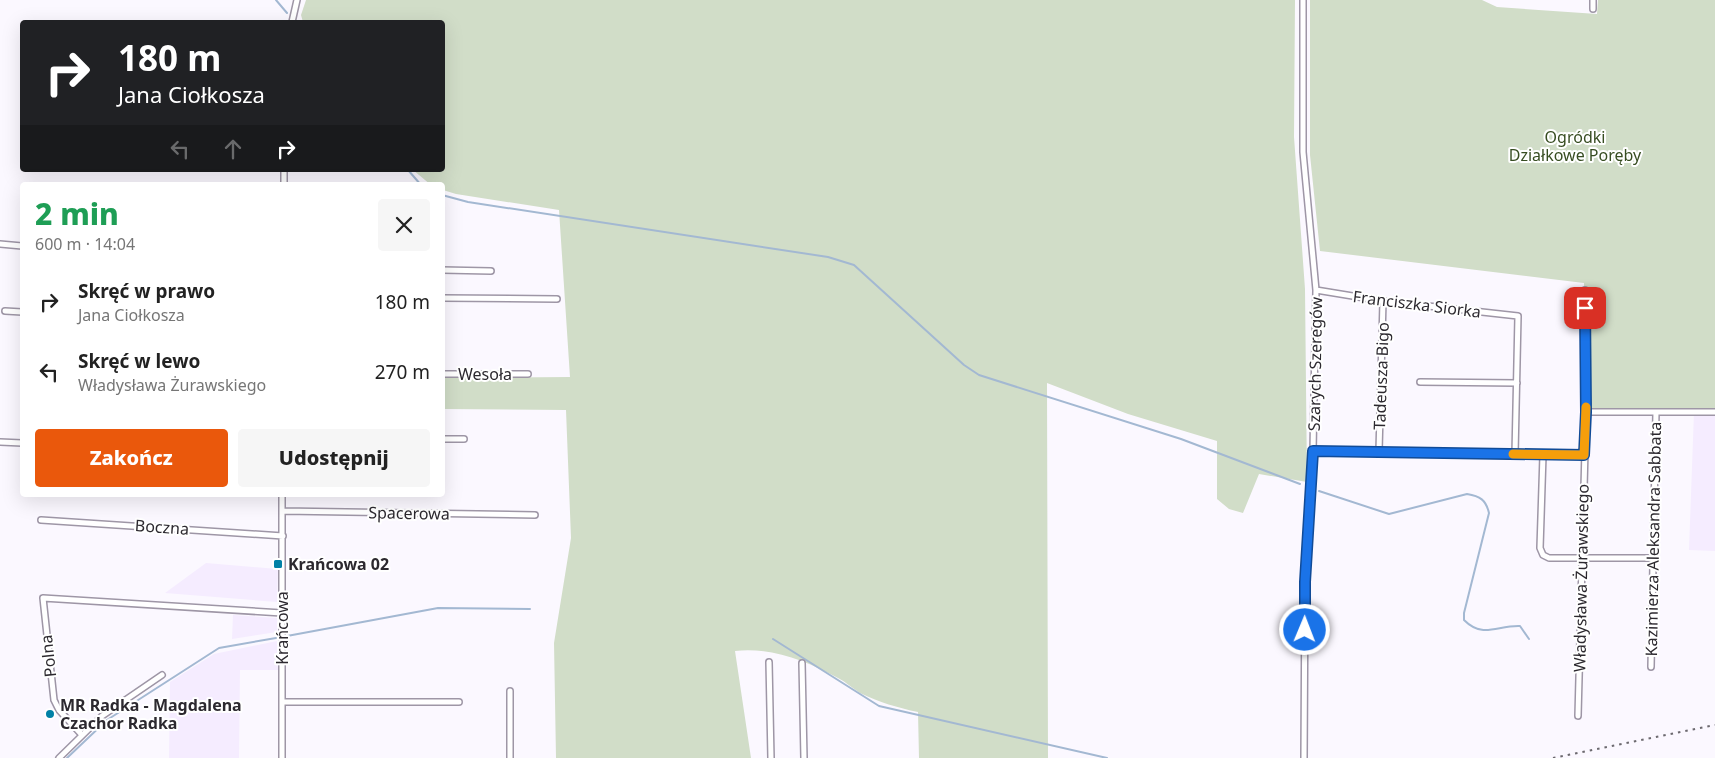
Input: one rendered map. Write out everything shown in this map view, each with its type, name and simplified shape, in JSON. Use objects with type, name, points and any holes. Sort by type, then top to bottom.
[{"type":"street","points":[[292,20],[297,0]]},
{"type":"street","name":"Szarych Szeregów","points":[[1303,0],[1303,152],[1316,290],[1313,451],[1305,582],[1304,758]]},
{"type":"street","points":[[1593,0],[1593,10]]},
{"type":"street","points":[[0,244],[20,246]]},
{"type":"street","points":[[445,270],[491,271]]},
{"type":"street","name":"Franciszka Siorka","points":[[1316,290],[1383,301],[1518,316],[1517,383]]},
{"type":"street","name":"Władysława Żurawskiego","points":[[1578,716],[1586,412],[1585,290]]},
{"type":"street","points":[[445,298],[557,299]]},
{"type":"street","name":"Tadeusza Bigo","points":[[1379,451],[1383,301]]},
{"type":"street","points":[[6,311],[20,312]]},
{"type":"street","name":"Wesoła","points":[[445,374],[528,374]]},
{"type":"street","points":[[1420,382],[1517,383],[1515,454]]},
{"type":"street","points":[[1586,412],[1715,412]]},
{"type":"street","name":"Kazimierza Aleksandra Sabbata","points":[[1651,667],[1656,412]]},
{"type":"street","points":[[445,439],[464,439]]},
{"type":"street","points":[[0,442],[20,443]]},
{"type":"street","points":[[1313,451],[1584,455]]},
{"type":"street","points":[[1542,455],[1540,548],[1543,555],[1549,558],[1581,559],[1653,558]]},
{"type":"street","name":"Krańcowa","points":[[282,497],[282,758]]},
{"type":"street","name":"Spacerowa","points":[[282,511],[535,515]]},
{"type":"street","name":"Boczna","points":[[40,520],[283,536]]},
{"type":"street","name":"Polna","points":[[82,735],[59,710],[54,700],[43,598],[282,613]]},
{"type":"street","points":[[769,662],[770,758]]},
{"type":"street","points":[[802,663],[804,758]]},
{"type":"street","points":[[59,758],[102,716],[162,675]]},
{"type":"street","points":[[510,691],[510,758]]},
{"type":"street","points":[[282,702],[459,702]]},
{"type":"shaded area","points":[[1694,412],[1715,412],[1715,551],[1689,550]]},
{"type":"shaded area","points":[[206,563],[278,569],[277,602],[165,593]]},
{"type":"shaded area","points":[[233,615],[277,618],[277,632],[232,639]]},
{"type":"shaded area","points":[[277,641],[278,670],[240,670],[239,758],[169,758],[170,682],[214,654]]},
{"type":"green space","points":[[306,0],[1295,0],[1294,137],[1305,289],[1307,482],[1259,474],[1243,513],[1229,509],[1217,499],[1217,441],[1128,414],[1047,383],[1048,758],[919,758],[918,712],[903,709],[860,693],[844,681],[801,661],[775,653],[749,650],[735,651],[751,758],[556,758],[554,643],[571,538],[566,410],[445,409],[445,378],[570,377],[559,210],[456,194],[445,191],[445,182],[427,182],[415,172],[445,172],[445,20],[302,20],[301,15]]},
{"type":"green space","name":"Ogródki Działkowe Poręby","points":[[1310,0],[1482,0],[1497,7],[1597,14],[1598,0],[1715,0],[1715,412],[1586,412],[1584,283],[1320,251],[1310,155]]},
{"type":"waterway","points":[[276,0],[287,13]]},
{"type":"waterway","points":[[410,172],[418,182]]},
{"type":"waterway","points":[[445,196],[468,202],[828,257],[854,265],[964,365],[979,375],[1181,439],[1300,484]]},
{"type":"waterway","points":[[1319,491],[1389,514],[1467,494],[1482,499],[1489,513],[1464,613],[1464,620],[1471,626],[1484,630],[1520,626],[1529,639]]},
{"type":"waterway","points":[[287,636],[438,608],[530,609]]},
{"type":"waterway","points":[[67,758],[107,720],[219,648],[276,638]]},
{"type":"waterway","points":[[773,639],[879,706],[1107,758]]},
{"type":"railway","points":[[1553,758],[1715,725]]},
{"type":"slow traffic","points":[[1513,454],[1584,455],[1586,407]]},
{"type":"place","name":"Krańcowa 02","points":[[278,564]]},
{"type":"place","name":"MR Radka - Magdalena Czachor Radka","points":[[50,714]]},
{"type":"route","points":[[1305,630],[1305,582],[1313,451],[1584,455],[1586,412],[1585,308]]}]
